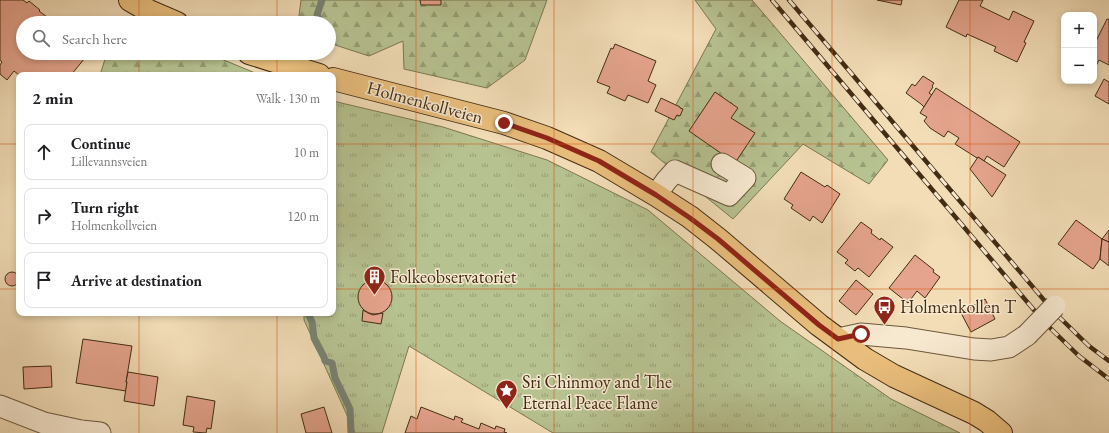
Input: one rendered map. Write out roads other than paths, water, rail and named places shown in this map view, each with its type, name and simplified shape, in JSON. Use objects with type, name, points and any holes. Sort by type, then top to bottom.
[{"type":"main road","points":[[130,0],[161,16]]},
{"type":"main road","points":[[271,60],[309,72]]},
{"type":"main road","name":"Holmenkollveien","points":[[336,80],[504,123],[547,138],[599,161],[656,195],[690,218],[718,239],[819,325],[865,359],[894,376],[987,420],[1001,433]]},
{"type":"street","points":[[656,195],[675,171],[729,195],[745,178],[722,164]]},
{"type":"street","points":[[838,339],[861,334],[906,338],[974,349],[991,350],[1009,347],[1027,335],[1055,306]]},
{"type":"street","points":[[0,406],[44,423],[81,431],[100,433]]},
{"type":"waterway","points":[[318,16],[322,0]]},
{"type":"waterway","points":[[309,316],[312,322],[314,338],[325,361],[332,363],[335,378],[350,409],[351,433]]},
{"type":"railway","points":[[772,0],[1045,323],[1079,356],[1109,379]]},
{"type":"railway","points":[[789,0],[1055,313],[1089,346],[1109,361]]},
{"type":"place","name":"Folkeobservatoriet","points":[[375,296]]},
{"type":"place","name":"Holmenkollen T","points":[[885,326]]},
{"type":"place","name":"Sri Chinmoy and The Eternal Peace Flame","points":[[507,410]]}]
